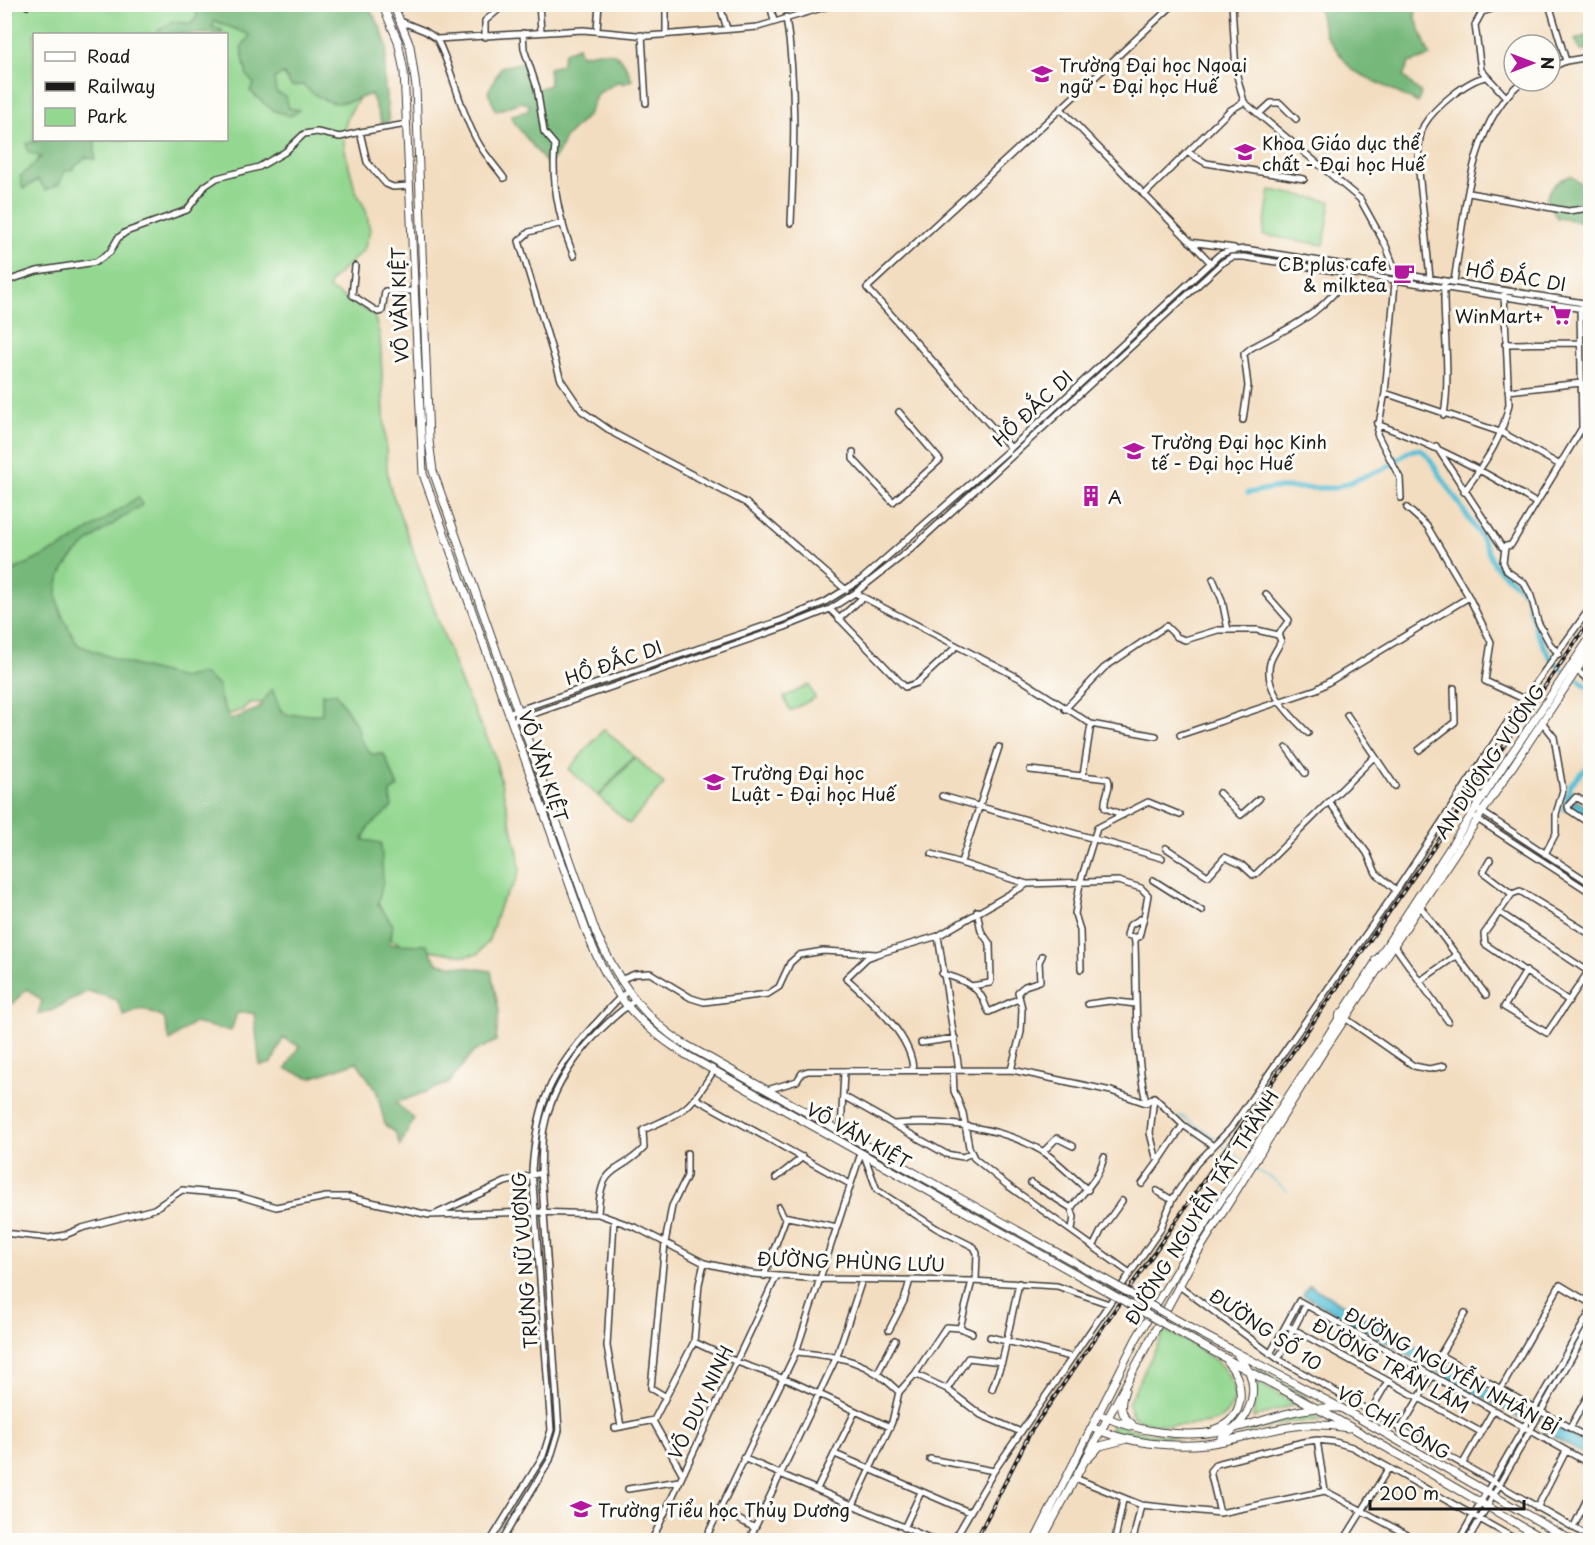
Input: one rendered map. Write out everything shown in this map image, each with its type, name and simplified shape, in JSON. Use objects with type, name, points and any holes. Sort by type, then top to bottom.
[{"type":"main road","name":"VÕ VĂN KIỆT","points":[[382,4],[403,64],[423,474],[588,936],[619,998],[663,1039],[732,1081],[1196,1342]]},
{"type":"main road","name":"VÕ VĂN KIỆT","points":[[393,4],[414,65],[429,441],[433,471],[596,933],[627,992],[668,1034],[1200,1333]]},
{"type":"main road","points":[[391,25],[400,21]]},
{"type":"main road","points":[[409,186],[419,186]]},
{"type":"main road","points":[[420,442],[429,441]]},
{"type":"main road","name":"AN DƯƠNG VƯƠNG","points":[[1417,904],[1590,639]]},
{"type":"main road","name":"AN DƯƠNG VƯƠNG","points":[[1479,809],[1578,671],[1590,650]]},
{"type":"main road","points":[[554,839],[562,836]]},
{"type":"main road","name":"ĐƯỜNG NGUYỄN TẤT THÀNH","points":[[1379,962],[1395,945],[1417,904]]},
{"type":"main road","name":"ĐƯỜNG NGUYỄN TẤT THÀNH","points":[[1042,1540],[1099,1430],[1102,1415],[1147,1320],[1417,904]]},
{"type":"main road","points":[[732,1081],[737,1073]]},
{"type":"main road","points":[[837,1140],[841,1131]]},
{"type":"main road","points":[[862,1154],[864,1144]]},
{"type":"main road","name":"ĐƯỜNG NGUYỄN TẤT THÀNH","points":[[1035,1540],[1091,1426],[1102,1415],[1145,1344],[1244,1171]]},
{"type":"main road","name":"VÕ CHÍ CÔNG","points":[[1200,1333],[1341,1408],[1571,1540]]},
{"type":"main road","name":"VÕ CHÍ CÔNG","points":[[1196,1342],[1356,1430],[1545,1540]]},
{"type":"main road","points":[[1140,1429],[1126,1420],[1121,1408],[1121,1399],[1145,1344]]},
{"type":"main road","points":[[1204,1444],[1222,1438],[1240,1426],[1252,1401],[1251,1374],[1238,1356],[1219,1344]]},
{"type":"main road","points":[[1204,1432],[1221,1427],[1231,1420],[1241,1394],[1233,1369],[1214,1352]]},
{"type":"main road","points":[[1102,1415],[1140,1429],[1204,1432],[1240,1426],[1311,1407],[1341,1408]]},
{"type":"main road","points":[[1091,1426],[1146,1443],[1204,1444],[1295,1424],[1356,1430]]},
{"type":"main road","points":[[1073,1481],[1100,1446],[1128,1439]]},
{"type":"street","points":[[485,37],[485,21],[505,4]]},
{"type":"street","points":[[539,4],[541,31]]},
{"type":"street","points":[[597,30],[599,4]]},
{"type":"street","points":[[666,4],[666,34]]},
{"type":"street","points":[[770,4],[774,21]]},
{"type":"street","points":[[437,39],[541,31],[597,30],[642,35],[758,27],[835,4]]},
{"type":"street","points":[[1011,448],[867,288],[1174,4]]},
{"type":"street","points":[[1232,4],[1236,72],[1244,102],[1360,199],[1386,246],[1396,272],[1385,393],[1377,424],[1377,434],[1398,474],[1401,498]]},
{"type":"street","points":[[1505,96],[1481,70],[1476,20],[1485,11],[1508,4]]},
{"type":"street","points":[[1549,4],[1566,61]]},
{"type":"street","points":[[720,6],[727,29]]},
{"type":"street","points":[[786,17],[793,57],[796,128],[791,223]]},
{"type":"street","points":[[400,21],[425,31],[437,39],[450,66],[478,144],[504,178]]},
{"type":"street","points":[[523,33],[524,48],[537,88],[544,132],[555,145],[552,159],[553,187],[574,256]]},
{"type":"street","points":[[642,35],[646,103]]},
{"type":"street","points":[[1562,63],[1590,57]]},
{"type":"street","points":[[1430,286],[1418,162],[1419,143],[1424,125],[1443,105],[1464,86],[1486,77]]},
{"type":"street","points":[[1454,281],[1469,193],[1488,125],[1509,93]]},
{"type":"street","points":[[1144,195],[1229,111],[1244,102]]},
{"type":"street","points":[[1259,114],[1271,103],[1280,102],[1296,119]]},
{"type":"street","points":[[1062,110],[1210,263]]},
{"type":"street","points":[[4,282],[37,271],[96,262],[110,252],[118,238],[126,232],[187,210],[205,186],[217,178],[259,167],[285,152],[304,134],[316,132],[340,136],[407,124]]},
{"type":"street","points":[[360,132],[367,162],[386,184],[393,187],[409,186]]},
{"type":"street","points":[[1189,153],[1206,163],[1304,179]]},
{"type":"street","points":[[1469,193],[1562,210],[1590,208]]},
{"type":"street","points":[[563,223],[529,232],[519,241],[561,380],[582,411],[615,434],[746,503],[846,590]]},
{"type":"street","points":[[1190,242],[1245,249]]},
{"type":"street","name":"HỒ ĐẮC DI","points":[[510,713],[782,621],[846,590],[862,579],[1011,448],[1210,263],[1229,251],[1245,249],[1430,277],[1580,305],[1590,310]]},
{"type":"street","points":[[1229,251],[1232,257]]},
{"type":"street","name":"HỒ ĐẮC DI","points":[[513,721],[785,627],[830,609],[855,593],[911,549],[1201,281],[1221,263],[1232,257],[1504,297],[1580,305],[1590,304]]},
{"type":"street","points":[[355,266],[352,295],[378,312],[382,311],[385,291],[414,291]]},
{"type":"street","points":[[1243,420],[1248,386],[1244,354],[1321,309],[1336,294],[1349,273]]},
{"type":"street","points":[[1196,276],[1201,281]]},
{"type":"street","points":[[1444,280],[1444,350],[1448,387],[1444,414]]},
{"type":"street","points":[[1464,492],[1503,433],[1509,404],[1504,290]]},
{"type":"street","points":[[1505,548],[1511,545],[1582,428],[1580,305]]},
{"type":"street","points":[[1123,343],[1128,348]]},
{"type":"street","points":[[1505,344],[1581,343]]},
{"type":"street","points":[[1508,391],[1581,382]]},
{"type":"street","points":[[1385,393],[1503,433],[1560,465]]},
{"type":"street","points":[[853,452],[853,459],[893,502],[940,460],[899,412]]},
{"type":"street","points":[[1377,424],[1436,446],[1480,469],[1536,503]]},
{"type":"street","points":[[1436,446],[1464,492],[1502,547],[1505,548]]},
{"type":"street","points":[[1407,508],[1429,529],[1469,597],[1491,642],[1486,683],[1526,700]]},
{"type":"street","points":[[1505,548],[1503,562],[1507,571],[1524,583],[1532,596],[1538,622],[1558,656]]},
{"type":"street","points":[[1213,579],[1228,630]]},
{"type":"street","points":[[855,593],[1019,678],[1091,724],[1156,736]]},
{"type":"street","points":[[1266,594],[1289,620],[1278,634]]},
{"type":"street","points":[[1180,735],[1317,688],[1469,597]]},
{"type":"street","points":[[839,619],[862,598]]},
{"type":"street","points":[[954,1540],[994,1471],[1160,1230],[1172,1200],[1212,1145],[1224,1136],[1396,890],[1486,754],[1590,608]]},
{"type":"street","points":[[830,609],[905,687],[917,683],[957,646]]},
{"type":"street","points":[[1065,709],[1104,668],[1166,626],[1177,637],[1185,640],[1218,630],[1257,630],[1278,634]]},
{"type":"street","points":[[1278,634],[1281,641],[1270,663],[1270,671],[1279,702],[1308,733]]},
{"type":"street","points":[[1578,671],[1590,682]]},
{"type":"street","points":[[1419,750],[1455,722],[1454,688]]},
{"type":"street","points":[[1347,715],[1395,786]]},
{"type":"street","points":[[1542,722],[1554,737],[1563,790],[1556,814],[1556,833],[1545,854]]},
{"type":"street","points":[[1083,775],[1091,724]]},
{"type":"street","points":[[961,862],[999,747]]},
{"type":"street","points":[[1287,748],[1305,773]]},
{"type":"street","points":[[1166,848],[1208,876],[1225,857],[1242,864],[1252,875],[1256,874],[1374,757]]},
{"type":"street","points":[[1030,770],[1108,778],[1110,785],[1104,802],[1105,808],[1123,815]]},
{"type":"street","points":[[1219,793],[1240,815],[1259,799]]},
{"type":"street","points":[[942,796],[1162,858]]},
{"type":"street","points":[[1590,805],[1576,797],[1568,806],[1569,810],[1590,824]]},
{"type":"street","points":[[1081,969],[1080,930],[1075,914],[1080,882],[1097,828],[1148,802],[1180,815]]},
{"type":"street","points":[[1330,803],[1367,853],[1376,873],[1396,890]]},
{"type":"street","points":[[1479,809],[1590,883]]},
{"type":"street","points":[[1474,817],[1590,892]]},
{"type":"street","points":[[1534,856],[1539,850]]},
{"type":"street","points":[[932,854],[1027,884],[1118,881],[1141,888],[1148,895],[1144,917],[1139,937],[1134,938],[1127,935],[1130,925],[1144,917]]},
{"type":"street","points":[[1490,860],[1483,872],[1512,894]]},
{"type":"street","points":[[1153,880],[1202,911]]},
{"type":"street","points":[[913,1070],[908,1045],[867,997],[846,978],[867,958],[938,936],[977,911],[1027,884]]},
{"type":"street","points":[[1569,1001],[1485,944],[1484,934],[1512,894],[1520,891],[1590,934]]},
{"type":"street","points":[[1417,904],[1486,995]]},
{"type":"street","points":[[971,986],[990,983],[991,980],[990,944],[981,931],[977,911]]},
{"type":"street","points":[[1499,912],[1590,970],[1547,1034],[1504,1007],[1526,971]]},
{"type":"street","points":[[938,936],[942,974],[955,1038],[954,1091],[963,1113],[964,1128],[971,1153],[1007,1185],[1072,1229],[1130,1273]]},
{"type":"street","points":[[1134,938],[1138,1062],[1146,1103]]},
{"type":"street","points":[[1395,945],[1448,1021]]},
{"type":"street","points":[[620,980],[630,975],[650,973],[695,1000],[712,1002],[773,992],[782,983],[790,963],[798,955],[823,951],[877,954]]},
{"type":"street","points":[[1420,981],[1457,955]]},
{"type":"street","points":[[1011,1070],[1021,1032],[1023,1008],[1018,999],[1019,989],[1041,979],[1039,962],[1042,956]]},
{"type":"street","points":[[942,974],[956,977],[971,986],[979,993],[989,1012],[1018,999]]},
{"type":"street","name":"TRƯNG NỮ VƯƠNG","points":[[494,1540],[548,1443],[551,1430],[532,1174],[536,1126],[547,1090],[569,1053],[627,992]]},
{"type":"street","name":"TRƯNG NỮ VƯƠNG","points":[[502,1540],[556,1446],[559,1411],[541,1173],[544,1128],[555,1095],[574,1060],[626,1006],[634,1001]]},
{"type":"street","points":[[1088,1004],[1110,1001],[1136,1004]]},
{"type":"street","points":[[1343,1017],[1414,1066],[1429,1069],[1444,1066]]},
{"type":"street","points":[[921,1043],[955,1038]]},
{"type":"street","points":[[598,1214],[599,1196],[605,1179],[613,1170],[644,1148],[643,1130],[673,1116],[697,1099],[714,1070]]},
{"type":"street","points":[[767,1090],[797,1081],[805,1071],[1011,1070],[1111,1091],[1146,1103]]},
{"type":"street","points":[[841,1131],[844,1072]]},
{"type":"street","points":[[843,1096],[894,1124],[916,1140],[946,1154],[963,1157],[971,1153]]},
{"type":"street","points":[[1154,1097],[1183,1125],[1212,1145]]},
{"type":"street","points":[[1146,1103],[1154,1097]]},
{"type":"street","points":[[1154,1097],[1150,1133],[1154,1154],[1161,1158]]},
{"type":"street","points":[[697,1099],[850,1184]]},
{"type":"street","points":[[894,1124],[932,1122],[990,1131],[1043,1152],[1088,1190]]},
{"type":"street","points":[[1142,1184],[1183,1125]]},
{"type":"street","points":[[1043,1152],[1057,1138],[1073,1146]]},
{"type":"street","points":[[666,1397],[651,1388],[665,1243],[672,1206],[687,1176],[687,1153]]},
{"type":"street","points":[[705,1540],[742,1458],[796,1352],[850,1184],[862,1154]]},
{"type":"street","points":[[862,1154],[876,1190],[936,1228],[974,1247],[977,1253],[974,1281],[960,1328]]},
{"type":"street","points":[[776,1178],[803,1157]]},
{"type":"street","points":[[1071,1208],[1088,1190],[1100,1171],[1104,1157]]},
{"type":"street","points":[[434,1215],[505,1182],[541,1173]]},
{"type":"street","points":[[1031,1183],[1071,1208],[1074,1217],[1072,1229]]},
{"type":"street","name":"ĐƯỜNG PHÙNG LƯU","points":[[4,1233],[49,1238],[154,1209],[182,1190],[236,1195],[276,1207],[326,1197],[349,1197],[434,1215],[536,1212],[598,1214],[705,1263],[764,1276],[974,1281],[1057,1286],[1109,1304]]},
{"type":"street","points":[[1157,1191],[1172,1200]]},
{"type":"street","points":[[1093,1247],[1102,1228],[1122,1201]]},
{"type":"street","points":[[779,1207],[780,1212],[786,1217],[837,1227]]},
{"type":"street","points":[[764,1276],[786,1217]]},
{"type":"street","points":[[614,1221],[607,1346],[618,1428],[653,1421]]},
{"type":"street","points":[[653,1421],[694,1342],[699,1284],[705,1263]]},
{"type":"street","name":"VÕ DUY NINH","points":[[652,1540],[776,1277]]},
{"type":"street","points":[[749,1540],[837,1356],[862,1280]]},
{"type":"street","points":[[889,1330],[910,1280]]},
{"type":"street","points":[[992,1389],[1002,1362],[1019,1283]]},
{"type":"street","name":"ĐƯỜNG SỐ 10","points":[[1178,1285],[1278,1359],[1590,1537]]},
{"type":"street","points":[[1501,1389],[1560,1285],[1590,1303]]},
{"type":"street","name":"ĐƯỜNG NGUYỄN NHÂN BỈ","points":[[1286,1325],[1299,1301],[1590,1464]]},
{"type":"street","points":[[1278,1359],[1306,1305]]},
{"type":"street","points":[[1552,1386],[1590,1312]]},
{"type":"street","points":[[1465,1313],[1440,1355],[1590,1439]]},
{"type":"street","points":[[1270,1354],[1286,1325]]},
{"type":"street","name":"ĐƯỜNG TRẦN LÃM","points":[[1286,1325],[1481,1432]]},
{"type":"street","points":[[1459,1540],[1473,1516],[1499,1486],[1538,1410],[1590,1325]]},
{"type":"street","points":[[853,1505],[890,1427],[899,1392],[915,1374],[946,1327],[960,1328],[972,1333]]},
{"type":"street","points":[[990,1337],[1071,1358]]},
{"type":"street","points":[[878,1372],[895,1340]]},
{"type":"street","points":[[694,1342],[737,1362],[783,1378],[890,1427]]},
{"type":"street","points":[[545,1345],[554,1344]]},
{"type":"street","points":[[796,1352],[837,1356],[878,1372],[899,1392]]},
{"type":"street","points":[[947,1389],[968,1358],[1002,1362]]},
{"type":"street","points":[[915,1374],[947,1389],[981,1415],[1021,1432]]},
{"type":"street","points":[[1400,1430],[1432,1376]]},
{"type":"street","points":[[1370,1412],[1388,1381]]},
{"type":"street","points":[[1570,1428],[1590,1392]]},
{"type":"street","points":[[1462,1465],[1493,1411]]},
{"type":"street","points":[[817,1489],[855,1412]]},
{"type":"street","points":[[653,1421],[682,1473]]},
{"type":"street","points":[[1490,1494],[1492,1482],[1506,1457],[1527,1430]]},
{"type":"street","points":[[1317,1440],[1325,1491]]},
{"type":"street","points":[[1220,1514],[1210,1471],[1216,1464],[1317,1440],[1352,1447],[1517,1540]]},
{"type":"street","points":[[1537,1508],[1566,1451]]},
{"type":"street","points":[[835,1454],[969,1512]]},
{"type":"street","points":[[1506,1457],[1513,1461]]},
{"type":"street","points":[[742,1458],[934,1540]]},
{"type":"street","points":[[930,1459],[994,1471]]},
{"type":"street","points":[[1344,1540],[1388,1469]]},
{"type":"street","points":[[628,1489],[679,1481]]},
{"type":"street","points":[[1073,1481],[1141,1506],[1220,1514],[1325,1491],[1417,1540]]},
{"type":"street","points":[[904,1528],[921,1492]]},
{"type":"street","points":[[1574,1528],[1590,1492]]},
{"type":"street","points":[[1115,1540],[1124,1500]]},
{"type":"street","points":[[1468,1540],[1480,1520],[1483,1505]]},
{"type":"street","points":[[1133,1540],[1141,1506]]},
{"type":"street","points":[[718,1509],[755,1528]]},
{"type":"street","points":[[1311,1540],[1319,1540]]},
{"type":"green space","points":[[4,5],[353,5],[359,98],[348,116],[343,134],[355,189],[366,210],[370,231],[364,250],[331,281],[329,289],[374,315],[380,336],[387,469],[390,487],[461,683],[494,753],[518,853],[520,870],[514,885],[501,902],[489,940],[478,954],[465,956],[401,945],[379,932],[373,857],[289,715],[268,702],[249,703],[242,710],[228,715],[89,655],[63,636],[27,584],[5,565]]},
{"type":"green space","points":[[196,5],[367,5],[380,26],[387,47],[384,78],[389,121],[382,124],[371,94],[351,101],[335,103],[320,98],[303,85],[291,86],[284,74],[274,78],[276,92],[286,97],[289,108],[299,110],[291,116],[272,110],[250,91],[254,84],[247,76],[241,48],[250,35],[215,21],[212,27],[222,30],[220,33],[158,33],[172,21],[191,24],[197,17]]},
{"type":"green space","points":[[1317,5],[1417,5],[1415,16],[1430,56],[1409,63],[1403,76],[1421,93],[1418,103],[1352,70],[1326,36]]},
{"type":"green space","points":[[1590,34],[1589,54],[1587,49],[1581,51],[1575,40]]},
{"type":"green space","points":[[578,47],[581,55],[608,52],[619,57],[632,80],[623,84],[619,81],[597,94],[588,115],[565,138],[558,154],[548,165],[512,120],[512,115],[528,111],[529,104],[521,102],[496,111],[488,92],[501,67],[525,62],[532,91],[550,85],[549,68],[561,65],[565,52]]},
{"type":"green space","points":[[36,141],[95,141],[95,160],[86,157],[71,170],[65,171],[59,184],[46,190],[38,180],[23,189],[20,177],[41,157],[28,152],[26,144]]},
{"type":"green space","points":[[1571,176],[1582,185],[1590,182],[1590,216],[1579,221],[1557,218],[1546,198],[1556,184]]},
{"type":"green space","points":[[1270,190],[1331,201],[1324,245],[1263,235]]},
{"type":"green space","points":[[138,497],[142,505],[85,545],[72,558],[63,572],[58,586],[59,608],[78,645],[126,663],[182,678],[202,673],[219,686],[220,698],[230,720],[258,709],[272,689],[283,715],[322,714],[322,694],[336,693],[358,727],[360,739],[371,754],[384,754],[398,787],[390,792],[392,807],[368,828],[363,840],[381,843],[383,881],[378,904],[393,925],[390,944],[427,945],[437,963],[491,971],[499,1011],[496,1041],[472,1053],[449,1083],[396,1103],[414,1119],[400,1146],[396,1133],[385,1125],[377,1092],[357,1062],[311,1078],[286,1069],[299,1046],[283,1038],[272,1063],[260,1066],[254,1013],[237,1013],[231,1031],[193,1023],[170,1041],[164,1018],[142,1009],[124,1016],[117,1000],[88,991],[53,1010],[38,1014],[42,1001],[27,989],[12,1004],[5,1006],[5,566],[10,572],[66,545]]},
{"type":"green space","points":[[809,685],[815,698],[790,711],[784,697]]},
{"type":"green space","points":[[604,729],[634,756],[598,796],[569,769]]},
{"type":"green space","points":[[635,757],[664,784],[629,824],[599,797]]},
{"type":"green space","points":[[1165,1330],[1211,1357],[1228,1376],[1233,1387],[1234,1400],[1220,1419],[1201,1424],[1175,1425],[1149,1422],[1132,1415],[1128,1404]]},
{"type":"green space","points":[[1258,1368],[1306,1396],[1307,1399],[1254,1371]]},
{"type":"green space","points":[[1257,1382],[1259,1383],[1296,1404],[1253,1418]]},
{"type":"green space","points":[[1305,1412],[1323,1421],[1290,1422],[1248,1432],[1245,1430]]},
{"type":"green space","points":[[1114,1424],[1150,1434],[1210,1436],[1150,1438],[1126,1436],[1111,1430],[1110,1427]]},
{"type":"water","points":[[1576,800],[1590,810],[1590,820],[1571,807]]},
{"type":"water","points":[[1309,1285],[1527,1412],[1522,1420],[1303,1295]]},
{"type":"water","points":[[1542,1419],[1590,1446],[1590,1458],[1538,1428]]},
{"type":"waterway","points":[[1248,493],[1273,488],[1335,488],[1386,468],[1409,451],[1420,449],[1427,455],[1481,537],[1495,566],[1526,593],[1536,632],[1551,659],[1563,670]]},
{"type":"waterway","points":[[1579,680],[1590,689]]},
{"type":"waterway","points":[[1564,809],[1571,784],[1590,764]]},
{"type":"waterway","points":[[1179,1115],[1217,1139]]},
{"type":"waterway","points":[[1220,1143],[1242,1160]]},
{"type":"waterway","points":[[1253,1169],[1270,1177],[1287,1191]]},
{"type":"railway","points":[[976,1540],[1031,1431],[1590,621]]},
{"type":"place","name":"Trường Đại học Ngoại ngữ - Đại học Huế","points":[[1042,74]]},
{"type":"place","name":"Khoa Giáo dục thể chất - Đại học Huế","points":[[1245,152]]},
{"type":"place","name":"CB plus cafe & milktea","points":[[1404,273]]},
{"type":"place","name":"WinMart+","points":[[1561,315]]},
{"type":"place","name":"Trường Đại học Kinh tế - Đại học Huế","points":[[1134,451]]},
{"type":"place","name":"A","points":[[1091,496]]},
{"type":"place","name":"Trường Đại học Luật - Đại học Huế","points":[[714,782]]},
{"type":"place","name":"Trường Tiểu học Thủy Dương","points":[[581,1509]]}]
